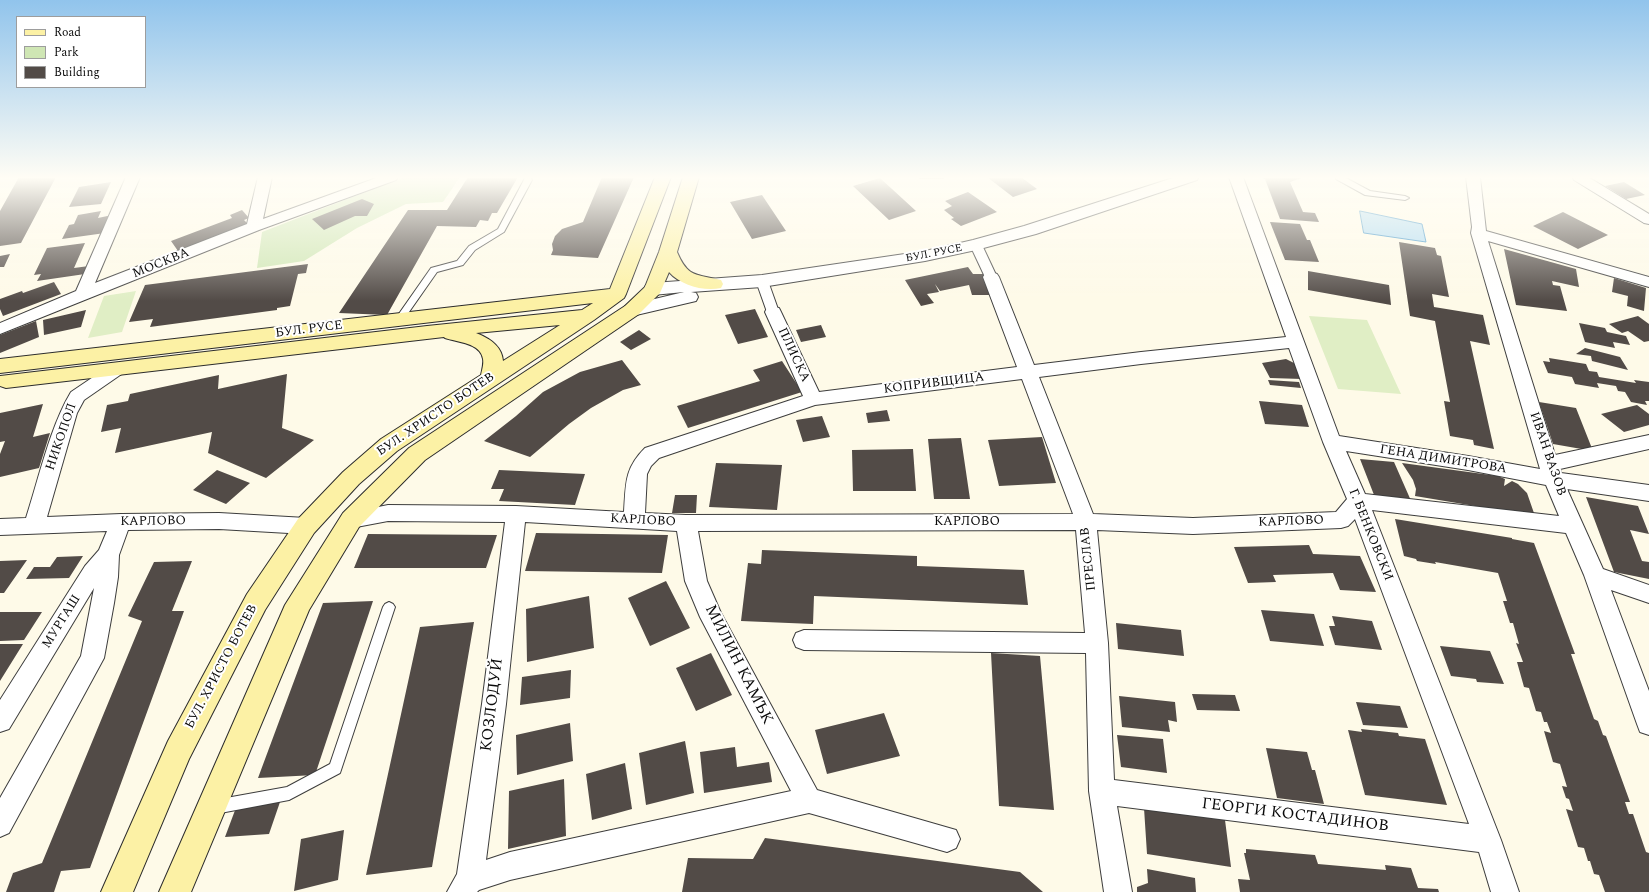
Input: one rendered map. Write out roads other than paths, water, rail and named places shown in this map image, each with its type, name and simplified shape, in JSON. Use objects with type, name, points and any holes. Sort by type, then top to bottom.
[{"type":"main road","points":[[625,302],[650,219]]},
{"type":"main road","points":[[625,302],[653,289],[668,252],[678,219]]},
{"type":"main road","points":[[668,252],[676,271],[693,280],[714,284]]},
{"type":"main road","name":"БУЛ. РУСЕ","points":[[0,382],[427,332],[588,316],[625,302]]},
{"type":"main road","name":"БУЛ. РУСЕ","points":[[0,366],[399,320],[625,302]]},
{"type":"main road","name":"БУЛ. ХРИСТО БОТЕВ","points":[[175,892],[298,605],[351,520],[417,454],[625,302]]},
{"type":"main road","name":"БУЛ. ХРИСТО БОТЕВ","points":[[117,892],[178,751],[256,602],[306,526],[351,478],[389,445],[491,377],[588,316]]},
{"type":"main road","points":[[427,332],[467,336],[488,348],[493,358],[491,377]]},
{"type":"street","points":[[83,294],[115,219]]},
{"type":"street","points":[[254,227],[256,219]]},
{"type":"street","name":"МОСКВА","points":[[0,329],[83,294],[277,219]]},
{"type":"street","name":"БУЛ. РУСЕ","points":[[625,302],[910,259],[976,245],[1065,219]]},
{"type":"street","name":"Г. БЕНКОВСКИ","points":[[1251,219],[1332,442],[1358,502],[1488,840],[1505,892]]},
{"type":"street","name":"ИВАН ВАЗОВ","points":[[1478,219],[1478,233],[1551,472],[1595,575],[1649,724]]},
{"type":"street","points":[[1478,233],[1649,282]]},
{"type":"street","name":"ПРЕСЛАВ","points":[[976,245],[991,277],[1029,372],[1086,522],[1097,643],[1102,791],[1118,892]]},
{"type":"street","points":[[762,281],[773,312]]},
{"type":"street","name":"БУЛ. РУСЕ","points":[[653,289],[762,281]]},
{"type":"street","name":"ПЛИСКА","points":[[773,312],[813,399]]},
{"type":"street","name":"КОПРИВЩИЦА","points":[[634,520],[637,474],[643,462],[652,453],[813,399],[1140,358],[1296,342]]},
{"type":"street","name":"НИКОПОЛ","points":[[34,526],[68,413],[77,396],[117,369]]},
{"type":"street","name":"ГЕНА ДИМИТРОВА","points":[[1332,442],[1468,463],[1551,472],[1649,442]]},
{"type":"street","points":[[1551,472],[1649,493]]},
{"type":"street","points":[[1358,502],[1574,526]]},
{"type":"street","name":"КАРЛОВО","points":[[351,520],[388,513],[516,514],[686,523],[1086,522],[1193,526],[1341,520],[1358,502]]},
{"type":"street","name":"КОЗЛОДУЙ","points":[[466,885],[494,704],[516,514]]},
{"type":"street","name":"КАРЛОВО","points":[[0,528],[121,522],[219,522],[306,526]]},
{"type":"street","name":"МУРГАШ","points":[[0,721],[93,572],[108,555],[121,522]]},
{"type":"street","name":"МИЛИН КАМЪК","points":[[686,523],[696,581],[711,617],[809,800]]},
{"type":"street","points":[[0,824],[92,658],[103,603],[107,577],[108,555]]},
{"type":"street","points":[[1595,575],[1649,594]]},
{"type":"street","points":[[804,640],[1097,643]]},
{"type":"street","name":"ГЕОРГИ КОСТАДИНОВ","points":[[1102,791],[1488,840]]},
{"type":"street","points":[[466,885],[510,866],[809,800],[947,839]]},
{"type":"lane","points":[[399,320],[434,270],[460,263],[472,248],[501,230],[507,219]]},
{"type":"lane","points":[[211,808],[289,792],[335,768],[389,607]]},
{"type":"water","points":[[1361,219],[1396,219],[1422,224],[1426,242],[1364,233]]}]
